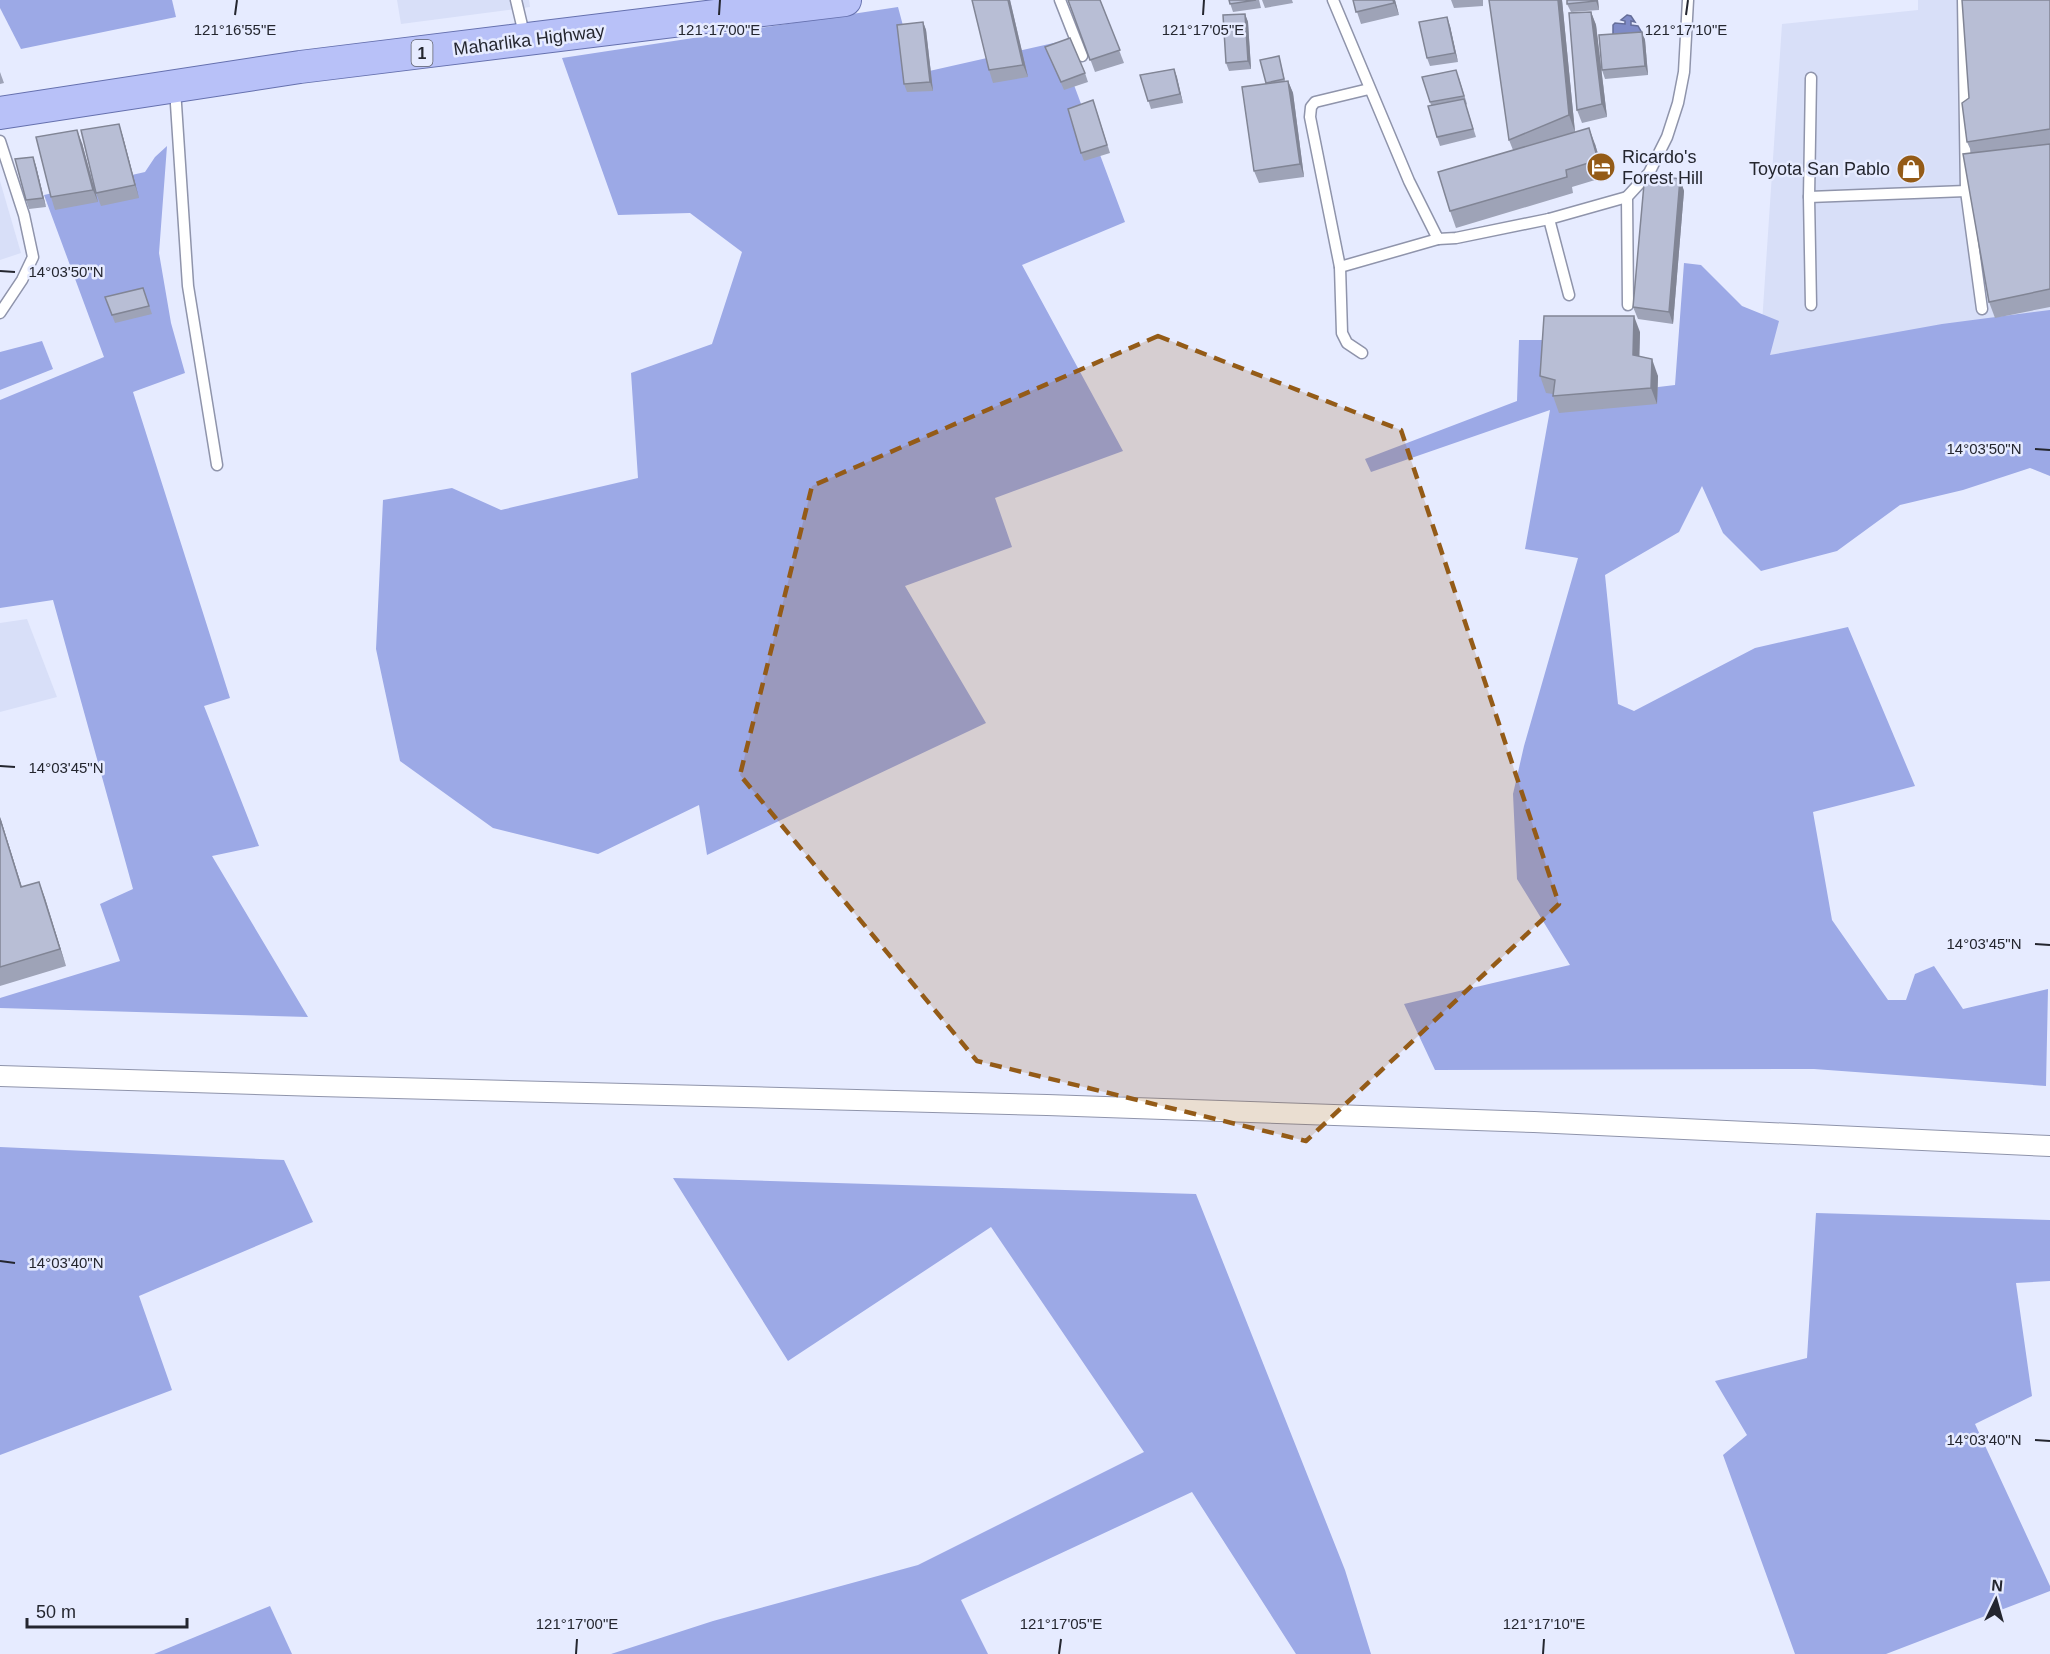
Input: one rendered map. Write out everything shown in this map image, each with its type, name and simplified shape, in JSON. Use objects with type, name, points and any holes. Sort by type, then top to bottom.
[{"type":"main road","name":"Maharlika Highway","points":[[0,113],[300,67],[845,0]]},
{"type":"street","points":[[0,1076],[1059,1105],[1545,1123],[2050,1146]]},
{"type":"lane","points":[[516,0],[525,41]]},
{"type":"lane","points":[[1060,0],[1082,56]]},
{"type":"lane","points":[[1333,0],[1409,181],[1438,239]]},
{"type":"lane","points":[[1340,267],[1438,239],[1456,238],[1549,219],[1627,197],[1649,173],[1667,137],[1678,104],[1684,72],[1688,0]]},
{"type":"lane","points":[[1963,0],[1966,191],[1982,309]]},
{"type":"lane","points":[[1811,78],[1809,197],[1811,305]]},
{"type":"lane","points":[[174,86],[188,286],[217,465]]},
{"type":"lane","points":[[1362,353],[1347,343],[1342,333],[1340,267],[1310,117],[1311,107],[1315,102],[1369,88]]},
{"type":"lane","points":[[0,141],[24,215],[33,257],[22,280],[0,313]]},
{"type":"lane","points":[[1809,197],[1966,191]]},
{"type":"lane","points":[[1627,197],[1628,305]]},
{"type":"lane","points":[[1549,219],[1569,295]]},
{"type":"highlighted area","points":[[1158,336],[1401,430],[1559,904],[1306,1141],[977,1061],[740,775],[812,486]]},
{"type":"shaded area","points":[[0,0],[172,0],[176,17],[21,49],[0,8]]},
{"type":"shaded area","points":[[397,0],[529,0],[530,7],[401,24]]},
{"type":"shaded area","name":"Toyota San Pablo","points":[[1918,0],[2050,0],[2050,314],[1759,368],[1782,24],[1918,10]]},
{"type":"shaded area","points":[[898,7],[916,74],[1058,42],[1125,222],[1022,265],[1123,451],[995,498],[1012,547],[905,586],[986,723],[707,855],[699,805],[598,854],[493,828],[400,761],[376,649],[383,500],[452,488],[501,510],[638,478],[631,373],[712,344],[742,252],[690,213],[618,215],[562,58]]},
{"type":"shaded area","points":[[1627,15],[1631,16],[1635,22],[1631,21],[1631,25],[1638,26],[1642,33],[1613,38],[1613,25],[1615,23],[1625,24],[1625,21],[1621,20]]},
{"type":"shaded area","points":[[167,146],[159,253],[171,323],[185,373],[133,392],[230,698],[204,706],[259,846],[212,856],[308,1017],[0,1008],[0,998],[120,961],[100,904],[133,889],[53,600],[0,608],[0,400],[104,357],[44,195],[145,172],[155,157]]},
{"type":"shaded area","points":[[0,181],[21,253],[0,260]]},
{"type":"shaded area","points":[[1684,263],[1701,265],[1742,306],[1779,321],[1770,355],[1942,324],[2050,310],[2050,476],[2030,468],[1963,490],[1900,505],[1837,551],[1761,571],[1723,533],[1702,486],[1679,532],[1605,575],[1618,704],[1634,711],[1755,648],[1848,627],[1915,786],[1813,812],[1832,920],[1888,1000],[1906,1000],[1915,974],[1934,966],[1963,1009],[2048,989],[2046,1086],[1814,1069],[1435,1070],[1404,1004],[1570,965],[1517,879],[1513,794],[1524,746],[1578,558],[1525,549],[1550,410],[1371,472],[1365,459],[1517,401],[1519,340],[1545,340],[1566,398],[1675,385]]},
{"type":"shaded area","points":[[42,341],[53,369],[0,390],[0,352]]},
{"type":"shaded area","points":[[27,619],[57,697],[0,712],[0,623]]},
{"type":"shaded area","points":[[0,1147],[284,1160],[313,1222],[139,1296],[172,1390],[0,1455]]},
{"type":"shaded area","points":[[673,1178],[1196,1194],[1345,1570],[1371,1654],[1296,1654],[1192,1492],[961,1600],[988,1654],[611,1654],[713,1621],[918,1565],[1144,1452],[991,1227],[788,1361]]},
{"type":"shaded area","points":[[1816,1213],[2050,1220],[2050,1281],[2016,1283],[2032,1396],[1975,1424],[2050,1586],[2050,1591],[1886,1654],[1795,1654],[1723,1455],[1747,1435],[1715,1381],[1807,1358]]},
{"type":"shaded area","points":[[270,1606],[292,1654],[154,1654]]},
{"type":"building","points":[[972,0],[1008,0],[1023,65],[989,70]]},
{"type":"building","points":[[1068,0],[1100,0],[1120,50],[1090,60]]},
{"type":"building","points":[[1229,0],[1256,0],[1230,4]]},
{"type":"building","points":[[1353,0],[1393,0],[1394,3],[1356,12]]},
{"type":"building","points":[[1489,0],[1558,0],[1569,115],[1509,140]]},
{"type":"building","points":[[1567,0],[1595,0],[1596,1],[1567,4]]},
{"type":"building","points":[[1962,0],[2050,0],[2050,129],[1967,142],[1962,103],[1969,98]]},
{"type":"building","points":[[1591,12],[1602,104],[1577,110],[1569,13]]},
{"type":"building","points":[[1245,14],[1248,61],[1226,63],[1223,15]]},
{"type":"building","points":[[1447,17],[1455,53],[1427,58],[1419,22]]},
{"type":"building","points":[[923,22],[930,82],[904,84],[897,25]]},
{"type":"building","points":[[1642,32],[1645,66],[1602,70],[1599,35]]},
{"type":"building","points":[[1070,38],[1085,73],[1061,82],[1045,47]]},
{"type":"building","points":[[1279,56],[1284,79],[1266,83],[1260,60]]},
{"type":"building","points":[[1174,69],[1180,94],[1148,101],[1140,75]]},
{"type":"building","points":[[1456,70],[1464,96],[1430,102],[1422,77]]},
{"type":"building","points":[[1288,81],[1300,164],[1254,171],[1242,87]]},
{"type":"building","points":[[1464,99],[1473,129],[1437,137],[1428,106]]},
{"type":"building","points":[[1093,100],[1107,145],[1081,153],[1068,109]]},
{"type":"building","points":[[119,124],[135,185],[96,193],[81,130]]},
{"type":"building","points":[[1589,128],[1598,160],[1566,170],[1567,177],[1450,211],[1438,172]]},
{"type":"building","points":[[77,130],[93,190],[51,197],[36,137]]},
{"type":"building","points":[[2050,144],[2050,289],[1989,302],[1963,154]]},
{"type":"building","points":[[33,157],[43,198],[26,200],[15,159]]},
{"type":"building","points":[[1645,173],[1680,179],[1669,312],[1633,307]]},
{"type":"building","points":[[143,288],[149,306],[112,315],[105,297]]},
{"type":"building","points":[[1544,316],[1634,316],[1633,355],[1652,359],[1651,388],[1553,396],[1555,380],[1540,376]]},
{"type":"building","points":[[0,819],[21,887],[39,882],[60,949],[0,967]]},
{"type":"place","name":"Ricardo's Forest Hill","points":[[1601,167]]},
{"type":"place","name":"Toyota San Pablo","points":[[1911,169]]}]
